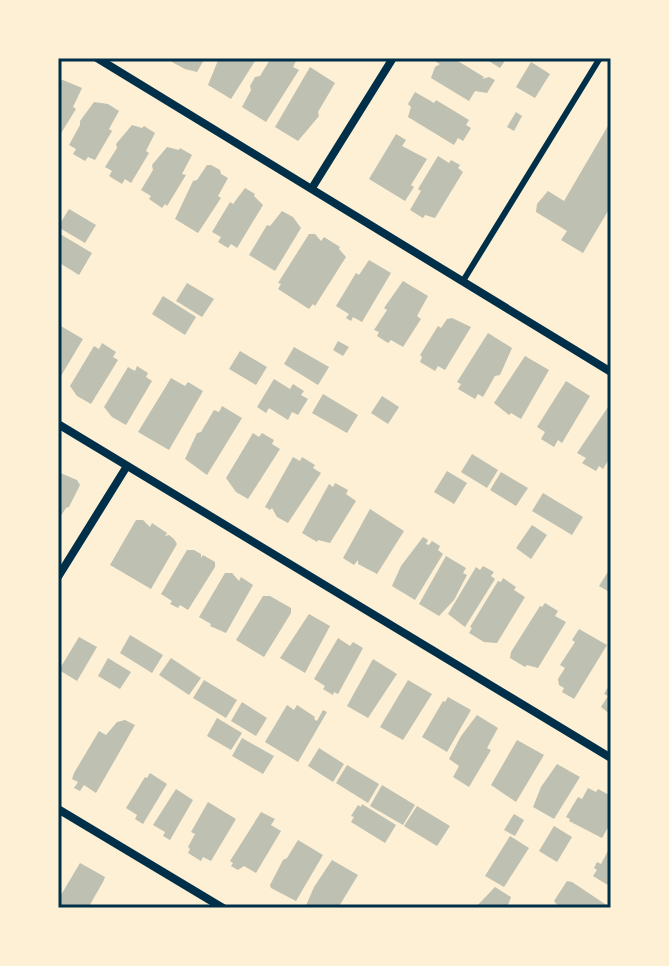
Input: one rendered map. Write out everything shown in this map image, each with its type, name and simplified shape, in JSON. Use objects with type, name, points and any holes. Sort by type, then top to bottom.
[{"type":"street","points":[[97,58],[611,372]]},
{"type":"street","points":[[312,188],[393,58]]},
{"type":"street","points":[[58,424],[611,758]]},
{"type":"street","points":[[58,577],[127,466]]},
{"type":"street","points":[[58,809],[223,908]]},
{"type":"lane","points":[[463,281],[600,58]]},
{"type":"building","points":[[175,58],[205,58],[197,72],[172,62]]},
{"type":"building","points":[[219,58],[257,58],[231,99],[208,85]]},
{"type":"building","points":[[271,58],[292,58],[296,61],[293,67],[299,70],[266,122],[242,107],[255,77],[260,76]]},
{"type":"building","points":[[439,58],[453,58],[484,77],[482,79],[489,77],[495,80],[487,93],[475,91],[469,101],[431,78],[435,67],[440,64],[436,62]]},
{"type":"building","points":[[484,58],[507,58],[500,68]]},
{"type":"building","points":[[531,62],[550,74],[535,98],[516,87]]},
{"type":"building","points":[[310,67],[335,83],[318,112],[319,116],[298,141],[275,127]]},
{"type":"building","points":[[58,81],[82,88],[73,107],[76,109],[58,138]]},
{"type":"building","points":[[415,92],[434,103],[436,100],[469,120],[466,125],[471,128],[463,141],[458,138],[454,145],[408,117],[411,107],[408,104]]},
{"type":"building","points":[[94,102],[108,104],[119,111],[109,129],[112,131],[95,160],[88,157],[85,161],[73,154],[76,149],[69,145],[80,121]]},
{"type":"building","points":[[516,112],[522,116],[514,131],[507,127]]},
{"type":"building","points":[[609,124],[611,206],[583,253],[561,240],[567,231],[536,212],[537,204],[548,191],[564,201]]},
{"type":"building","points":[[132,125],[144,126],[155,133],[146,151],[149,153],[131,183],[125,179],[122,184],[109,176],[112,171],[105,167],[117,148],[116,144]]},
{"type":"building","points":[[396,134],[406,140],[402,146],[427,159],[405,201],[369,179]]},
{"type":"building","points":[[167,147],[180,148],[192,155],[182,174],[186,175],[167,206],[165,204],[162,208],[141,190],[153,170],[152,165]]},
{"type":"building","points":[[438,156],[460,165],[458,168],[463,172],[435,218],[425,215],[423,218],[410,210],[421,191],[418,189]]},
{"type":"building","points":[[207,165],[220,170],[228,178],[218,196],[221,198],[198,233],[175,219],[193,181]]},
{"type":"building","points":[[245,188],[255,194],[263,205],[237,248],[231,244],[228,248],[218,242],[221,237],[212,232],[230,202],[233,204]]},
{"type":"building","points":[[69,209],[96,225],[85,243],[58,227]]},
{"type":"building","points":[[282,211],[293,217],[301,228],[275,271],[249,255],[267,225],[270,226]]},
{"type":"building","points":[[60,234],[92,253],[79,275],[58,262]]},
{"type":"building","points":[[309,234],[315,234],[321,241],[324,237],[340,247],[346,257],[315,306],[313,304],[309,309],[278,289],[281,284],[278,283]]},
{"type":"building","points":[[369,260],[391,273],[362,322],[353,317],[351,321],[346,318],[349,314],[336,306],[356,273],[359,275]]},
{"type":"building","points":[[403,281],[428,296],[417,316],[421,319],[403,347],[391,340],[388,343],[374,330],[387,310],[384,308]]},
{"type":"building","points":[[187,283],[214,299],[202,317],[176,301]]},
{"type":"building","points":[[163,296],[196,317],[185,335],[152,314]]},
{"type":"building","points":[[452,318],[471,327],[445,370],[438,366],[435,371],[420,362],[420,355],[438,326],[441,328],[447,319]]},
{"type":"building","points":[[58,326],[83,339],[58,381]]},
{"type":"building","points":[[488,333],[512,348],[500,375],[495,376],[483,397],[478,394],[475,399],[458,389],[461,384],[457,382]]},
{"type":"building","points":[[338,341],[349,347],[343,356],[333,350]]},
{"type":"building","points":[[102,343],[116,352],[113,357],[118,360],[91,404],[77,396],[70,386],[94,346],[99,349]]},
{"type":"building","points":[[294,347],[329,367],[318,385],[284,364]]},
{"type":"building","points":[[240,351],[267,367],[256,385],[229,369]]},
{"type":"building","points":[[525,356],[549,370],[521,419],[511,413],[509,415],[494,403]]},
{"type":"building","points":[[137,366],[148,373],[146,377],[152,381],[126,425],[112,417],[104,407],[128,367],[135,371]]},
{"type":"building","points":[[171,378],[185,386],[188,382],[203,391],[169,450],[138,432]]},
{"type":"building","points":[[274,379],[290,389],[293,384],[304,391],[301,395],[308,399],[298,415],[292,412],[288,420],[269,408],[266,413],[257,407]]},
{"type":"building","points":[[566,381],[590,396],[562,443],[558,440],[554,447],[541,439],[545,432],[537,427]]},
{"type":"building","points":[[323,394],[358,415],[347,433],[312,413]]},
{"type":"building","points":[[382,396],[399,407],[388,424],[371,413]]},
{"type":"building","points":[[222,406],[242,418],[207,475],[185,459],[197,433],[201,432],[214,410],[219,412]]},
{"type":"building","points":[[608,407],[611,409],[611,456],[603,469],[599,466],[596,471],[582,463],[586,458],[577,453]]},
{"type":"building","points":[[253,433],[259,437],[262,433],[274,440],[272,444],[280,449],[248,499],[236,492],[226,478]]},
{"type":"building","points":[[472,454],[498,470],[487,488],[461,472]]},
{"type":"building","points":[[293,457],[300,461],[302,457],[321,473],[288,523],[277,517],[272,508],[265,507]]},
{"type":"building","points":[[447,471],[467,483],[454,504],[434,492]]},
{"type":"building","points":[[58,472],[77,480],[80,485],[58,520]]},
{"type":"building","points":[[501,472],[528,488],[516,506],[490,490]]},
{"type":"building","points":[[335,483],[348,490],[346,494],[356,501],[330,543],[317,542],[302,533],[329,484],[333,487]]},
{"type":"building","points":[[543,493],[583,517],[572,535],[532,511]]},
{"type":"building","points":[[370,509],[404,531],[377,574],[358,564],[358,560],[354,565],[343,558]]},
{"type":"building","points":[[136,520],[143,520],[150,527],[152,523],[177,544],[151,589],[110,565]]},
{"type":"building","points":[[532,525],[547,535],[531,559],[516,548]]},
{"type":"building","points":[[423,537],[428,540],[426,544],[432,541],[440,546],[438,550],[443,554],[415,600],[392,586],[401,566]]},
{"type":"building","points":[[187,550],[194,550],[201,554],[201,558],[203,555],[215,562],[215,567],[188,610],[170,604],[172,601],[161,594]]},
{"type":"building","points":[[446,556],[466,568],[463,573],[467,575],[454,600],[439,616],[419,604]]},
{"type":"building","points":[[483,566],[494,572],[491,576],[495,579],[465,627],[448,614],[476,567],[480,570]]},
{"type":"building","points":[[611,567],[611,593],[599,586]]},
{"type":"building","points":[[225,573],[232,573],[239,581],[241,577],[253,585],[226,633],[199,617]]},
{"type":"building","points":[[503,578],[525,597],[497,643],[484,642],[469,633],[470,627],[498,581],[501,582]]},
{"type":"building","points":[[263,596],[270,596],[291,608],[291,613],[264,657],[236,640]]},
{"type":"building","points":[[545,603],[558,611],[555,616],[566,622],[538,668],[525,667],[510,658],[511,652]]},
{"type":"building","points":[[309,614],[330,626],[305,673],[280,658]]},
{"type":"building","points":[[579,629],[607,645],[574,699],[562,692],[564,688],[559,685],[558,679],[565,668],[560,665],[575,642],[572,640]]},
{"type":"building","points":[[130,635],[163,655],[152,673],[120,653]]},
{"type":"building","points":[[79,637],[97,647],[77,681],[59,670]]},
{"type":"building","points":[[338,638],[350,646],[353,642],[363,648],[338,694],[334,692],[333,695],[314,679]]},
{"type":"building","points":[[108,658],[131,672],[120,689],[98,676]]},
{"type":"building","points":[[171,658],[201,678],[189,695],[159,675]]},
{"type":"building","points":[[373,659],[397,674],[368,718],[347,706]]},
{"type":"building","points":[[204,680],[237,700],[226,718],[193,698]]},
{"type":"building","points":[[408,680],[432,694],[403,740],[380,727]]},
{"type":"building","points":[[611,682],[611,715],[601,707],[608,696],[604,694]]},
{"type":"building","points":[[448,697],[471,710],[447,752],[422,737]]},
{"type":"building","points":[[242,702],[267,718],[256,736],[231,721]]},
{"type":"building","points":[[287,705],[294,710],[297,705],[317,721],[323,710],[327,712],[298,762],[265,742]]},
{"type":"building","points":[[477,715],[498,728],[487,748],[491,750],[469,787],[453,777],[459,766],[449,759]]},
{"type":"building","points":[[217,718],[242,733],[231,750],[207,736]]},
{"type":"building","points":[[125,720],[135,725],[96,793],[84,785],[80,791],[74,788],[78,782],[72,779],[74,773],[99,731],[106,735],[117,722]]},
{"type":"building","points":[[242,738],[274,756],[263,774],[232,756]]},
{"type":"building","points":[[517,740],[544,755],[516,802],[491,785]]},
{"type":"building","points":[[319,748],[344,764],[333,782],[308,766]]},
{"type":"building","points":[[557,764],[580,777],[554,819],[533,807],[541,787]]},
{"type":"building","points":[[347,765],[379,784],[368,803],[336,783]]},
{"type":"building","points":[[150,773],[167,784],[143,824],[135,819],[137,815],[126,808]]},
{"type":"building","points":[[382,785],[415,805],[403,825],[370,806]]},
{"type":"building","points":[[588,788],[611,796],[611,822],[602,838],[566,817],[578,797],[582,799]]},
{"type":"building","points":[[176,789],[193,800],[170,840],[163,836],[165,832],[153,825]]},
{"type":"building","points":[[208,802],[236,819],[211,861],[203,857],[201,861],[188,853],[188,847],[195,834],[191,832]]},
{"type":"building","points":[[362,804],[396,825],[385,843],[351,822],[354,817],[351,816]]},
{"type":"building","points":[[417,806],[450,826],[437,846],[404,826]]},
{"type":"building","points":[[261,812],[275,819],[271,825],[281,831],[256,873],[244,866],[238,870],[231,866],[233,863],[230,861]]},
{"type":"building","points":[[514,814],[524,820],[515,836],[504,830]]},
{"type":"building","points":[[554,826],[572,837],[557,862],[539,851]]},
{"type":"building","points":[[510,836],[529,848],[504,887],[485,876]]},
{"type":"building","points":[[298,840],[323,855],[296,901],[270,885]]},
{"type":"building","points":[[608,851],[611,853],[611,887],[593,876],[597,862],[601,864]]},
{"type":"building","points":[[332,860],[358,875],[338,908],[305,908],[314,887]]},
{"type":"building","points":[[80,863],[105,877],[103,882],[88,908],[58,908],[58,900]]},
{"type":"building","points":[[567,881],[611,908],[560,908],[554,901]]},
{"type":"building","points":[[495,887],[511,897],[507,908],[475,908]]}]
